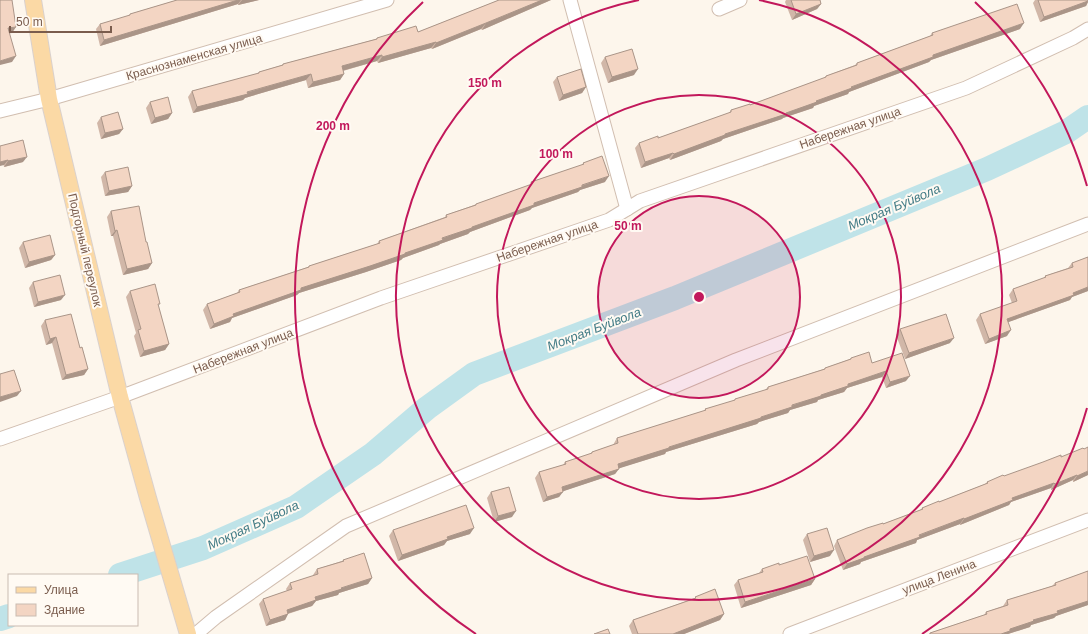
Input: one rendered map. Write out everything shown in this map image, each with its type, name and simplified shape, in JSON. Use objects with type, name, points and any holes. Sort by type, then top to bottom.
[{"type":"main road","name":"Подгорный переулок","points":[[33,0],[49,99],[120,397],[188,634]]},
{"type":"street","name":"Краснознаменская улица","points":[[0,111],[49,99],[386,0]]},
{"type":"street","points":[[570,0],[627,209]]},
{"type":"street","points":[[719,9],[740,0]]},
{"type":"street","name":"Набережная улица","points":[[0,439],[120,397],[381,298],[609,220],[640,201],[966,88],[1073,38],[1088,29]]},
{"type":"street","points":[[196,634],[216,617],[346,526],[736,360],[1088,224]]},
{"type":"street","name":"улица Ленина","points":[[790,634],[1088,520]]},
{"type":"building","points":[[0,0],[12,0],[16,27],[8,28],[16,56],[0,61]]},
{"type":"building","points":[[177,0],[238,0],[104,40],[100,24]]},
{"type":"building","points":[[499,0],[542,0],[436,43],[342,66],[344,74],[313,82],[311,74],[247,92],[248,94],[197,107],[192,91],[259,73],[283,64],[377,39],[416,26],[418,32]]},
{"type":"building","points":[[791,0],[820,0],[821,4],[796,14]]},
{"type":"building","points":[[1038,0],[1088,0],[1088,1],[1044,17]]},
{"type":"building","points":[[1017,4],[1024,23],[933,55],[933,57],[851,87],[852,88],[786,114],[725,134],[674,154],[673,153],[645,162],[639,143],[658,136],[658,138],[731,112],[731,110],[750,105],[857,65],[857,63],[933,35],[932,33]]},
{"type":"building","points":[[632,49],[638,69],[612,77],[605,57]]},
{"type":"building","points":[[581,69],[586,87],[563,95],[557,77]]},
{"type":"building","points":[[168,97],[172,113],[155,118],[150,102]]},
{"type":"building","points":[[118,112],[123,129],[105,133],[101,117]]},
{"type":"building","points":[[23,140],[27,157],[0,162],[0,146]]},
{"type":"building","points":[[602,156],[609,176],[442,238],[443,240],[405,254],[301,288],[301,290],[233,314],[234,316],[214,324],[207,304],[240,292],[239,290],[380,243],[379,241],[447,217],[446,215],[532,184],[531,182],[584,164],[583,163]]},
{"type":"building","points":[[128,167],[132,186],[109,191],[105,172]]},
{"type":"building","points":[[139,206],[152,263],[127,269],[117,230],[115,231],[111,211]]},
{"type":"building","points":[[50,235],[55,255],[29,262],[23,242]]},
{"type":"building","points":[[1088,257],[1088,287],[1073,293],[1074,295],[1007,319],[1011,330],[989,339],[980,314],[1017,301],[1013,289],[1073,267],[1072,263]]},
{"type":"building","points":[[60,275],[65,295],[38,302],[33,282]]},
{"type":"building","points":[[155,284],[160,304],[158,304],[169,344],[144,351],[138,330],[141,329],[130,291]]},
{"type":"building","points":[[71,314],[80,348],[82,347],[88,369],[66,375],[56,337],[50,339],[45,320]]},
{"type":"building","points":[[946,314],[954,338],[909,353],[900,329]]},
{"type":"building","points":[[869,352],[872,363],[902,353],[910,376],[890,382],[886,371],[848,384],[848,386],[821,396],[792,405],[792,407],[761,418],[618,464],[619,469],[562,487],[563,492],[547,497],[539,472],[566,464],[565,462],[618,443],[617,438],[768,389],[768,387],[825,369]]},
{"type":"building","points":[[14,370],[21,391],[0,397],[0,374]]},
{"type":"building","points":[[1088,447],[1088,471],[1055,484],[1054,483],[1012,498],[1013,500],[847,564],[837,540],[923,509],[922,508],[939,501],[988,483],[987,482],[1003,475],[1004,476],[1061,455],[1061,457]]},
{"type":"building","points":[[509,487],[516,511],[498,516],[491,492]]},
{"type":"building","points":[[466,505],[474,528],[402,555],[393,530]]},
{"type":"building","points":[[827,528],[834,550],[814,556],[807,534]]},
{"type":"building","points":[[364,553],[372,578],[315,597],[316,600],[287,610],[288,614],[270,620],[263,599],[292,589],[290,583],[318,574],[317,569]]},
{"type":"building","points":[[807,556],[815,579],[745,602],[738,580],[763,572],[762,569],[779,563],[779,565]]},
{"type":"building","points":[[1088,571],[1088,601],[1057,611],[1058,613],[1033,620],[1034,621],[1010,629],[1010,631],[1001,634],[930,634],[1008,605],[1007,600],[1056,585],[1055,583]]},
{"type":"building","points":[[715,589],[724,614],[673,634],[638,634],[633,620],[696,598],[695,597]]},
{"type":"building","points":[[608,629],[610,634],[594,634]]},
{"type":"waterway","name":"Мокрая Буйвола","points":[[123,574],[203,548],[296,507],[373,454],[427,408],[474,374],[675,298],[987,169],[1066,132],[1088,117]]},
{"type":"waterway","name":"Мокрая Буйвола","points":[[0,619],[8,616]]}]
